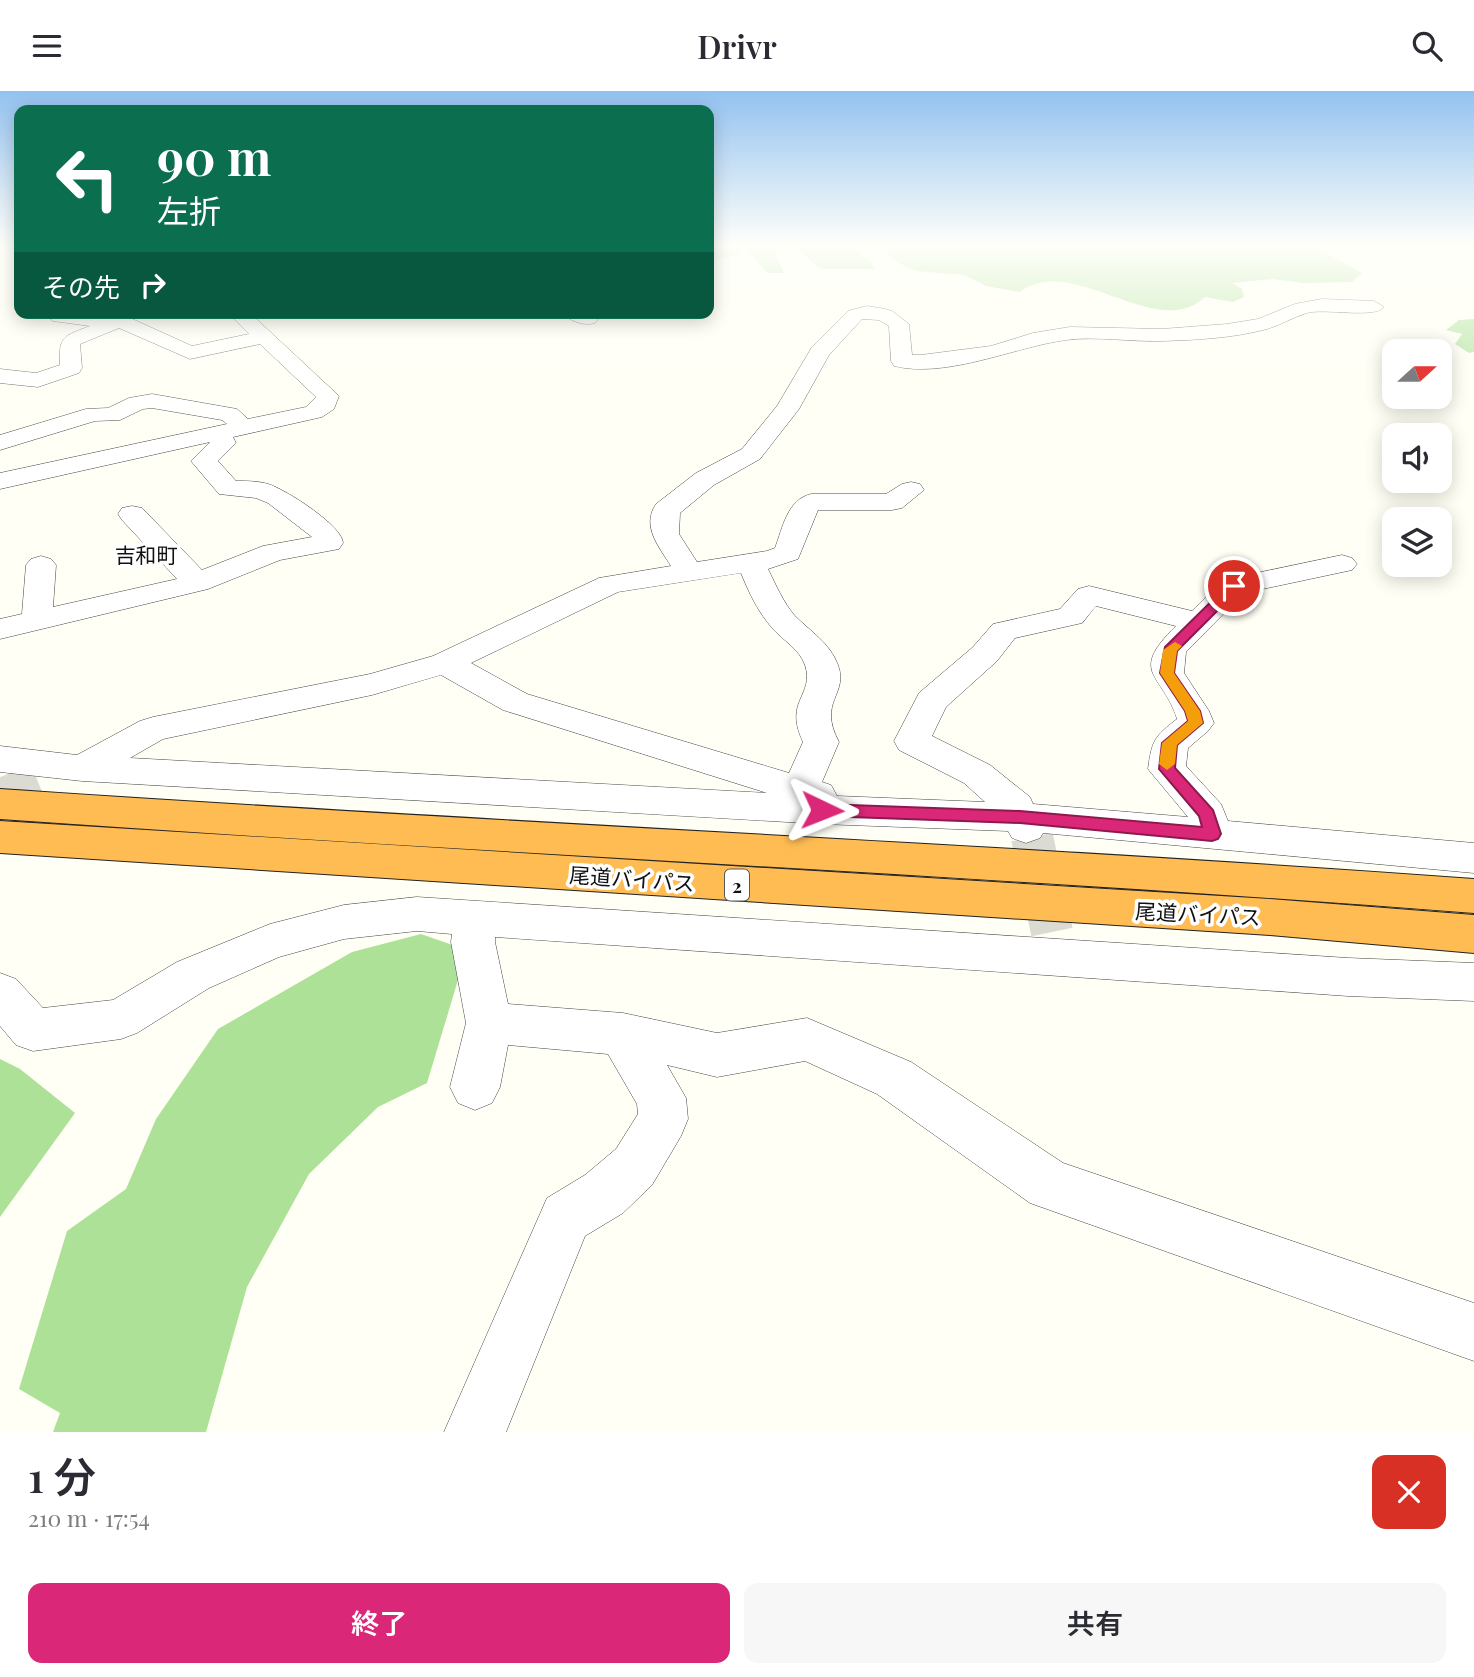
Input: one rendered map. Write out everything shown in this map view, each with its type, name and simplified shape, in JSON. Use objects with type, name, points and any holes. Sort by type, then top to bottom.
[{"type":"highway","name":"尾道バイパス","points":[[0,804],[1474,895]]},
{"type":"highway","name":"尾道バイパス","points":[[0,837],[1270,917],[1474,935]]},
{"type":"street","points":[[688,570],[665,534],[666,510],[705,479],[751,454],[787,409],[820,352],[855,315],[867,312],[885,315],[900,324],[902,361],[920,362],[994,352],[1032,339],[1070,333],[1162,334],[1216,331],[1263,324],[1298,310]]},
{"type":"street","points":[[83,319],[128,323],[190,353],[264,337]]},
{"type":"street","points":[[0,481],[314,412],[326,404],[328,395],[244,319]]},
{"type":"street","points":[[86,387],[71,368],[69,345],[117,322]]},
{"type":"street","points":[[10,399],[38,380],[71,368]]},
{"type":"street","points":[[0,376],[38,380]]},
{"type":"street","points":[[0,443],[94,414],[112,415],[137,403],[152,401],[229,414],[236,419],[230,431],[223,443],[204,461],[228,488],[260,490],[277,497],[330,537],[329,543],[273,552],[197,583],[0,629]]},
{"type":"street","points":[[68,773],[153,730],[372,684],[445,663],[610,584],[751,562],[788,553],[803,509],[811,502],[892,502],[911,490]]},
{"type":"street","points":[[132,515],[197,583]]},
{"type":"street","points":[[751,562],[773,608],[818,656],[824,671],[822,686],[812,704],[811,726],[821,743],[811,800]]},
{"type":"street","points":[[1212,834],[1207,814],[1167,769],[1170,743],[1196,723],[1192,711],[1167,673],[1170,650],[1234,586],[1342,564]]},
{"type":"street","points":[[37,621],[41,565]]},
{"type":"street","points":[[1026,827],[1016,807],[977,774],[912,741],[931,701],[985,654],[1004,631],[1071,616],[1089,595],[1197,622]]},
{"type":"street","points":[[445,663],[515,702],[811,800]]},
{"type":"street","points":[[0,759],[68,773],[811,800],[1026,827],[1212,834],[1474,858]]},
{"type":"street","points":[[0,993],[33,1030],[121,1019],[193,975],[282,939],[344,922],[417,914],[1054,945],[1474,982]]},
{"type":"street","points":[[475,1087],[489,1023],[473,942],[476,918]]},
{"type":"street","points":[[489,1023],[623,1034],[718,1055],[807,1039],[894,1078],[1049,1184],[1474,1332]]},
{"type":"street","points":[[475,1432],[566,1217],[604,1193],[634,1167],[663,1119],[661,1098],[632,1054],[623,1034]]},
{"type":"green space","points":[[1474,319],[1474,352],[1469,353],[1455,344],[1462,334],[1446,330],[1459,320]]},
{"type":"green space","points":[[421,934],[467,950],[427,1083],[378,1107],[309,1174],[247,1287],[206,1432],[53,1432],[60,1413],[19,1389],[67,1231],[126,1189],[156,1119],[218,1029],[352,952]]},
{"type":"green space","points":[[0,1059],[20,1069],[75,1113],[0,1217]]},
{"type":"tunnel","points":[[0,800],[53,778]]},
{"type":"tunnel","points":[[1032,837],[1052,932]]},
{"type":"slow traffic","points":[[1167,764],[1170,743],[1196,723],[1192,711],[1167,673],[1170,650],[1175,646]]},
{"type":"district","name":"吉和町","points":[[146,554]]},
{"type":"route","points":[[822,810],[1020,817],[1212,834],[1207,814],[1167,769],[1170,743],[1196,723],[1192,711],[1167,673],[1170,650],[1234,586]]}]
